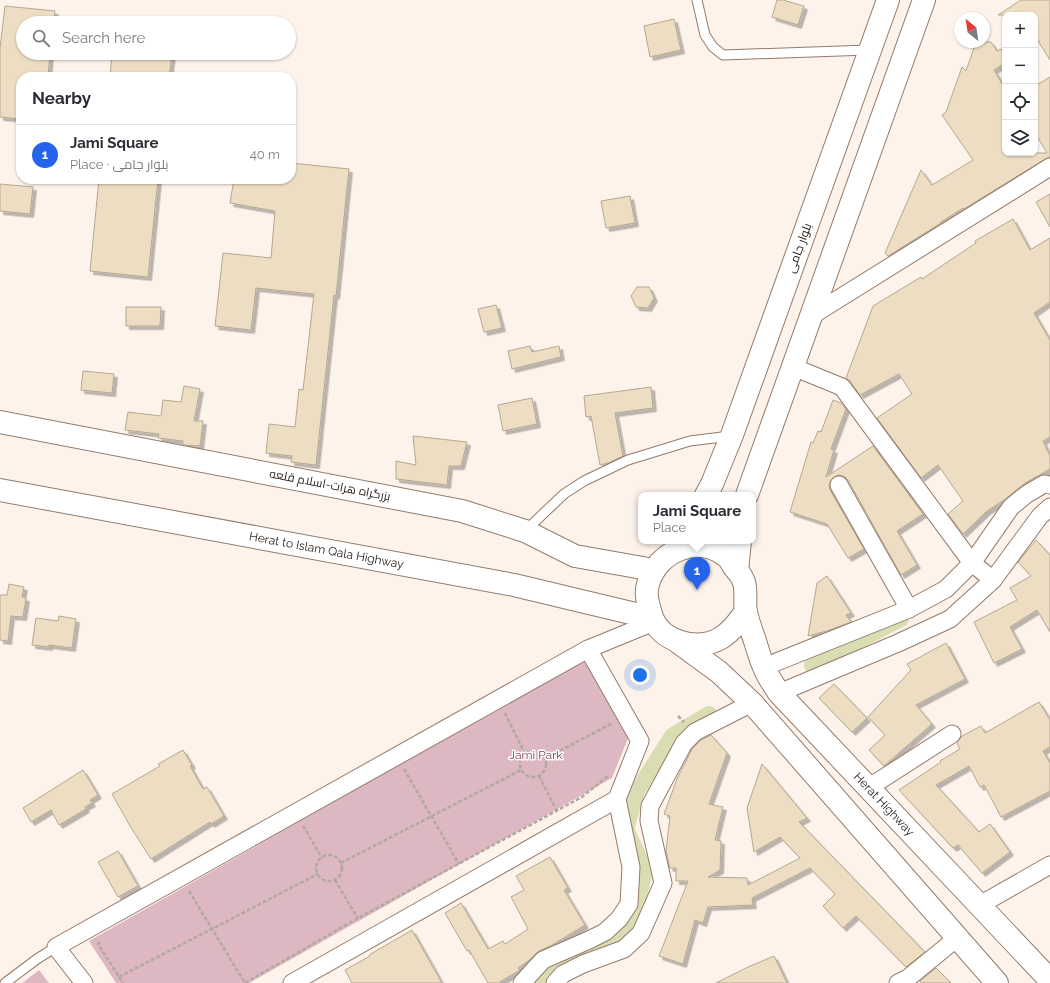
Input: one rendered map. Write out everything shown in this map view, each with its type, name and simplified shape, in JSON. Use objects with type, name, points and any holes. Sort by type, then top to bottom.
[{"type":"highway","name":"بلوار جامی","points":[[708,492],[732,435],[888,0]]},
{"type":"highway","points":[[748,492],[924,0]]},
{"type":"highway","name":"بزرگراه هرات-اسلام قلعه","points":[[0,422],[462,511],[525,531],[576,556],[654,570]]},
{"type":"highway","name":"Herat to Islam Qala Highway","points":[[0,490],[514,585],[653,620]]},
{"type":"highway","points":[[737,570],[740,544]]},
{"type":"highway","points":[[675,640],[690,644],[706,644],[721,638],[733,627],[746,611],[744,582],[728,557],[716,550],[703,546],[678,546],[663,558],[654,570],[648,585],[647,602],[653,620],[663,632],[719,672],[752,703],[997,983]]},
{"type":"highway","name":"Herat Highway","points":[[746,611],[764,667],[779,693],[978,906],[1050,980]]},
{"type":"street","points":[[811,316],[1050,167]]},
{"type":"street","points":[[793,367],[842,386],[972,563],[993,580]]},
{"type":"street","points":[[764,667],[909,610],[946,589],[972,563],[1011,507],[1027,494],[1044,484],[1050,485]]},
{"type":"street","points":[[839,485],[909,610]]},
{"type":"street","points":[[779,693],[898,643],[950,619],[993,580],[1040,516],[1050,507]]},
{"type":"street","points":[[84,983],[56,947],[588,649],[653,620]]},
{"type":"street","points":[[522,983],[544,960],[605,932],[619,919],[629,904],[631,867],[617,799],[640,741],[588,649]]},
{"type":"street","points":[[555,983],[563,974],[583,964],[624,949],[641,933],[663,883],[649,821],[650,806],[684,742],[695,732],[752,703]]},
{"type":"street","points":[[868,788],[952,734]]},
{"type":"street","points":[[298,982],[617,799]]},
{"type":"street","points":[[978,906],[1050,865]]},
{"type":"street","points":[[898,983],[908,978],[957,938]]},
{"type":"lane","points":[[697,0],[705,35],[713,46],[723,55],[870,50]]},
{"type":"lane","points":[[525,531],[564,494],[584,481],[628,460],[690,441],[732,435]]},
{"type":"lane","points":[[5,983],[56,947]]},
{"type":"path","points":[[503,710],[525,754]]},
{"type":"path","points":[[610,717],[617,729]]},
{"type":"path","points":[[544,759],[614,723]]},
{"type":"path","points":[[529,752],[538,752],[544,759],[546,762],[544,770],[538,776],[531,777],[521,770],[520,761],[525,754],[529,752]]},
{"type":"path","points":[[397,771],[404,767],[459,864]]},
{"type":"path","points":[[341,863],[521,770]]},
{"type":"path","points":[[538,776],[557,811]]},
{"type":"path","points":[[194,888],[188,891],[245,983],[358,919],[582,797],[609,776]]},
{"type":"path","points":[[302,824],[322,858]]},
{"type":"path","points":[[326,856],[334,857],[341,863],[342,870],[335,880],[323,880],[318,874],[317,865],[322,858],[326,856]]},
{"type":"path","points":[[119,977],[318,874]]},
{"type":"path","points":[[335,880],[358,919]]},
{"type":"path","points":[[104,940],[98,944],[124,983]]},
{"type":"green space","name":"Jami Park","points":[[586,659],[629,736],[612,778],[249,983],[116,983],[89,941]]},
{"type":"green space","points":[[39,970],[49,983],[22,983]]},
{"type":"building","points":[[777,0],[783,0],[804,6],[798,25],[772,17]]},
{"type":"building","points":[[1021,0],[1050,0],[1050,60],[1038,41],[1038,12],[1003,12]]},
{"type":"building","points":[[5,6],[55,11],[54,16],[16,16],[16,60],[49,60],[48,72],[16,72],[16,119],[0,117],[0,48]]},
{"type":"building","points":[[674,19],[681,50],[650,57],[644,26]]},
{"type":"building","points":[[991,42],[997,51],[1001,49],[1002,65],[994,70],[1002,84],[1002,156],[1038,156],[1038,153],[1047,153],[1038,138],[1038,84],[1050,77],[1050,157],[964,209],[963,208],[888,256],[885,253],[921,170],[932,185],[973,160],[942,115],[946,112],[962,67],[966,71],[974,48],[990,48]]},
{"type":"building","points":[[111,60],[171,60],[170,72],[110,72]]},
{"type":"building","points":[[296,164],[349,169],[316,465],[291,462],[292,456],[266,453],[269,424],[295,427],[299,389],[303,390],[314,294],[256,288],[251,330],[215,326],[223,253],[271,258],[275,211],[230,203],[233,184],[296,184]]},
{"type":"building","points":[[0,184],[33,187],[30,214],[0,211]]},
{"type":"building","points":[[99,184],[157,184],[148,277],[90,271]]},
{"type":"building","points":[[1050,194],[1050,227],[1036,202]]},
{"type":"building","points":[[630,196],[635,223],[606,228],[601,201]]},
{"type":"building","points":[[1013,219],[1030,250],[1050,238],[1050,302],[1034,313],[1050,340],[1050,437],[1043,441],[1050,456],[1050,469],[1025,483],[1004,500],[987,511],[963,534],[948,514],[963,501],[938,465],[921,478],[877,418],[912,394],[899,374],[860,395],[846,378],[873,306],[921,277],[922,279],[976,243],[975,241]]},
{"type":"building","points":[[637,287],[649,287],[654,298],[648,308],[636,307],[631,296]]},
{"type":"building","points":[[496,305],[502,328],[484,332],[478,309]]},
{"type":"building","points":[[126,307],[161,307],[160,326],[126,326]]},
{"type":"building","points":[[530,346],[532,352],[559,346],[561,357],[512,369],[508,351]]},
{"type":"building","points":[[83,371],[114,374],[112,393],[81,390]]},
{"type":"building","points":[[184,386],[200,389],[194,421],[203,421],[200,446],[183,445],[183,441],[158,438],[159,434],[125,430],[128,412],[161,416],[163,400],[181,402]]},
{"type":"building","points":[[651,387],[653,408],[615,413],[623,456],[600,465],[591,416],[586,417],[584,396]]},
{"type":"building","points":[[532,398],[537,424],[503,431],[498,405]]},
{"type":"building","points":[[833,400],[841,403],[846,409],[831,449],[834,450],[826,477],[873,446],[923,514],[897,531],[917,565],[901,575],[848,480],[844,476],[839,475],[831,480],[829,485],[830,490],[864,549],[848,558],[827,524],[790,512],[811,442],[813,443],[818,431],[821,432]]},
{"type":"building","points":[[413,436],[467,442],[461,466],[449,466],[447,485],[396,479],[396,461],[416,465]]},
{"type":"building","points":[[1036,540],[1050,555],[1050,632],[1037,610],[1010,627],[1022,649],[994,663],[974,622],[1017,600],[1010,588],[1031,576],[1018,562]]},
{"type":"building","points":[[827,576],[851,613],[846,615],[851,622],[808,636],[817,583]]},
{"type":"building","points":[[9,584],[24,587],[22,597],[26,598],[23,617],[11,616],[8,641],[0,640],[0,595],[7,595]]},
{"type":"building","points":[[59,616],[76,619],[72,648],[49,645],[49,647],[32,645],[36,618],[58,621]]},
{"type":"building","points":[[946,643],[965,679],[916,705],[932,724],[884,766],[869,750],[885,735],[868,717],[911,670],[907,664]]},
{"type":"building","points":[[834,684],[867,718],[852,732],[819,698]]},
{"type":"building","points":[[1039,702],[1050,720],[1050,747],[1043,751],[1050,763],[1050,791],[1001,817],[984,785],[980,787],[969,766],[936,785],[979,832],[990,824],[1010,852],[982,873],[958,845],[953,848],[899,790],[960,749],[957,743],[962,736],[981,726],[985,733]]},
{"type":"building","points":[[711,735],[727,753],[709,804],[723,807],[715,840],[721,841],[720,870],[708,877],[747,878],[748,885],[800,858],[780,837],[754,852],[747,808],[762,764],[807,818],[799,822],[925,952],[906,967],[856,916],[843,928],[823,906],[835,894],[810,868],[752,898],[753,905],[708,907],[703,923],[695,920],[683,964],[659,956],[688,881],[676,881],[676,868],[670,868],[666,851],[670,816],[664,814],[677,779],[692,749],[701,740]]},
{"type":"building","points":[[183,750],[203,789],[207,787],[224,816],[211,824],[210,822],[151,859],[112,794],[160,766],[158,764]]},
{"type":"building","points":[[83,770],[98,795],[90,800],[92,803],[85,807],[86,809],[59,825],[51,810],[31,822],[23,808]]},
{"type":"building","points":[[118,851],[138,886],[118,897],[98,862]]},
{"type":"building","points":[[550,857],[568,888],[564,890],[585,925],[539,951],[518,968],[520,970],[498,983],[488,983],[445,913],[461,903],[488,949],[503,941],[505,944],[528,929],[511,897],[524,890],[516,876]]},
{"type":"building","points":[[412,930],[442,983],[352,983],[345,970]]},
{"type":"building","points":[[774,956],[787,983],[716,983],[748,967]]},
{"type":"building","points":[[936,968],[951,983],[921,983],[920,981]]},
{"type":"waterway","points":[[812,665],[901,619]]},
{"type":"waterway","points":[[535,983],[556,965],[608,944],[635,914],[645,870],[626,829],[637,791],[672,736],[709,714]]},
{"type":"place","name":"Jami Square","points":[[697,590]]}]
